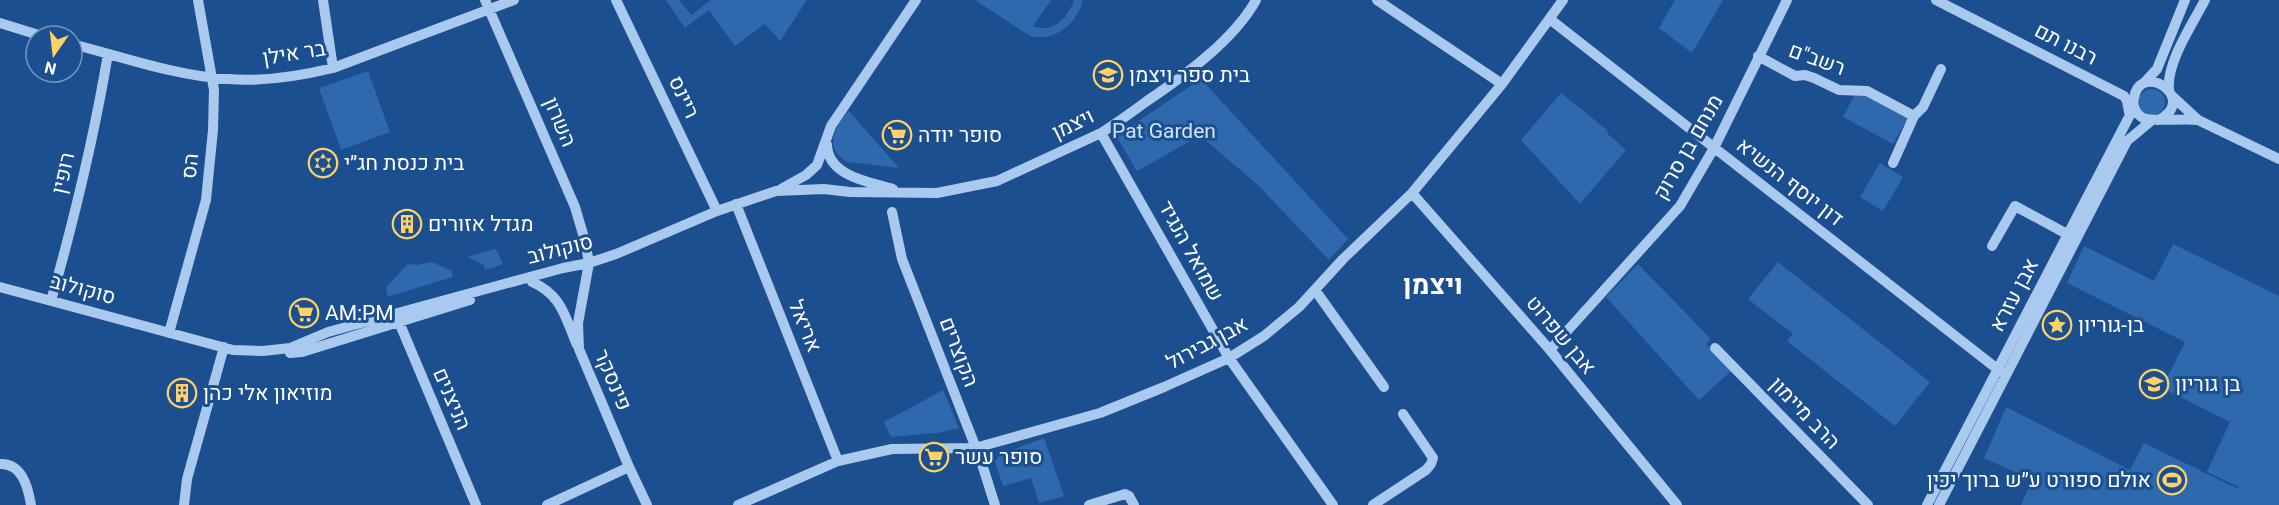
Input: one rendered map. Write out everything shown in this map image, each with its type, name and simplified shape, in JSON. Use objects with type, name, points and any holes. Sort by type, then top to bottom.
[{"type":"street","name":"הס","points":[[169,333],[206,200],[213,130],[212,77],[198,0]]},
{"type":"street","points":[[323,0],[333,68]]},
{"type":"street","name":"בר אילן","points":[[84,47],[194,75],[230,80],[310,74],[333,68],[487,4],[514,0]]},
{"type":"street","name":"ריינס","points":[[616,0],[717,211]]},
{"type":"street","points":[[829,133],[831,126],[916,0]]},
{"type":"street","points":[[1377,0],[1503,84]]},
{"type":"street","name":"אבן גבירול","points":[[738,505],[838,461],[892,449],[975,448],[1100,413],[1229,358],[1264,336],[1299,307],[1343,259],[1412,193],[1503,84],[1551,20],[1563,0]]},
{"type":"street","name":"מנחם בן סרוק","points":[[1550,350],[1680,206],[1714,148],[1786,0]]},
{"type":"street","name":"רבנו תם","points":[[1936,0],[2124,96],[2129,108],[2128,119]]},
{"type":"street","points":[[2185,0],[2157,69],[2136,90],[2133,103],[2139,115],[2155,120],[2178,118],[2198,120]]},
{"type":"street","points":[[2155,120],[2168,113],[2172,102],[2171,67],[2205,0]]},
{"type":"street","name":"ויצמן","points":[[776,191],[824,189],[850,192],[937,193],[997,181],[1101,133],[1189,73],[1220,44],[1256,1]]},
{"type":"street","name":"השרון","points":[[487,4],[575,207],[585,241],[589,266]]},
{"type":"street","name":"דון יוסף הנשיא","points":[[1551,20],[2001,372]]},
{"type":"street","points":[[0,23],[24,31]]},
{"type":"street","points":[[0,30],[18,29]]},
{"type":"street","name":"רופין","points":[[51,301],[102,93],[108,54]]},
{"type":"street","name":"רשב\"ם","points":[[1758,56],[1795,76],[1805,75],[1814,78],[1834,89],[1867,91],[1914,116]]},
{"type":"street","points":[[1893,163],[1914,116],[1923,107],[1941,69]]},
{"type":"street","points":[[2141,86],[2153,82],[2159,83],[2198,120],[2279,159]]},
{"type":"street","name":"אבן עזרא","points":[[1939,505],[2067,234],[2128,119],[2133,103]]},
{"type":"street","name":"אבן עזרא","points":[[1927,505],[2127,141],[2155,120]]},
{"type":"street","name":"ויצמן","points":[[616,254],[717,211],[776,191],[806,176],[817,165],[829,133]]},
{"type":"street","name":"ויצמן","points":[[829,133],[826,146],[828,155],[836,166],[847,174],[906,193]]},
{"type":"street","name":"שמואל הנגיד","points":[[1101,133],[1229,358],[1334,505]]},
{"type":"street","name":"אבן שפרוט","points":[[1412,193],[1550,350],[1677,505]]},
{"type":"street","name":"אריאל","points":[[736,204],[838,461]]},
{"type":"street","points":[[1992,246],[2015,206],[2067,234]]},
{"type":"street","name":"הקוצרים","points":[[892,212],[902,259],[995,505]]},
{"type":"street","name":"סוקולוב","points":[[0,292],[224,350],[264,356],[302,351],[517,285],[589,266],[616,254]]},
{"type":"street","name":"סוקולוב","points":[[0,287],[224,350],[263,351],[290,348],[328,332],[562,268],[589,266]]},
{"type":"street","name":"פינסקר","points":[[589,266],[578,323],[579,349],[647,505]]},
{"type":"street","points":[[532,282],[546,288],[557,300],[579,349]]},
{"type":"street","points":[[1315,290],[1384,387]]},
{"type":"street","points":[[385,316],[399,322]]},
{"type":"street","name":"הניצנים","points":[[399,322],[476,505]]},
{"type":"street","name":"הרב מיימון","points":[[1715,348],[1868,505]]},
{"type":"street","points":[[184,505],[187,479],[224,350]]},
{"type":"street","points":[[1373,505],[1426,470],[1433,458],[1403,414]]},
{"type":"street","points":[[1,464],[13,466],[22,474],[31,505]]},
{"type":"street","points":[[547,505],[629,467]]},
{"type":"street","points":[[1089,505],[1125,494],[1132,499],[1134,505]]},
{"type":"green space","points":[[666,0],[679,0],[691,15],[711,0],[807,0],[780,41],[765,24],[735,46],[709,10],[685,28]]},
{"type":"green space","points":[[975,0],[1051,0],[1033,26],[1047,28],[1058,23],[1068,13],[1074,0],[1083,0],[1076,17],[1070,24],[1056,34],[1039,37],[1030,36]]},
{"type":"green space","points":[[1675,0],[1723,0],[1692,53],[1659,28]]},
{"type":"green space","points":[[368,71],[390,132],[341,150],[319,88]]},
{"type":"green space","name":"Pat Garden","points":[[1201,79],[1348,239],[1329,260],[1257,184],[1205,140],[1198,138],[1192,140],[1137,171],[1116,136]]},
{"type":"green space","points":[[2152,89],[2161,93],[2165,102],[2161,111],[2152,115],[2143,111],[2139,102],[2143,93]]},
{"type":"green space","points":[[1863,92],[1909,116],[1893,144],[1843,117],[1854,96]]},
{"type":"green space","points":[[1561,93],[1607,130],[1608,134],[1626,150],[1580,204],[1521,140]]},
{"type":"green space","points":[[849,111],[899,168],[848,162],[840,157],[833,145],[834,138],[839,124]]},
{"type":"green space","points":[[1880,163],[1903,177],[1883,211],[1860,197]]},
{"type":"green space","points":[[2173,244],[2279,296],[2279,505],[2021,505],[2032,480],[1984,458],[2006,407],[2130,470],[2144,443],[2238,489],[2239,487],[2207,472],[2230,422],[2162,388],[2185,342],[2067,283],[2084,246],[2154,281]]},
{"type":"green space","points":[[496,249],[503,264],[485,270],[484,265],[467,257]]},
{"type":"green space","points":[[432,262],[452,271],[453,277],[387,295],[386,287],[408,264]]},
{"type":"green space","points":[[1778,262],[1930,382],[1895,426],[1787,341],[1793,334],[1748,299]]},
{"type":"green space","points":[[1638,264],[1711,339],[1706,344],[1731,371],[1699,400],[1606,297]]},
{"type":"green space","points":[[943,390],[959,428],[937,433],[891,437],[884,422]]},
{"type":"green space","points":[[1044,438],[1064,496],[1039,503],[1031,478],[1003,486],[995,462],[1000,454]]},
{"type":"place","name":"בית ספר ויצמן","points":[[1108,75]]},
{"type":"place","name":"סופר יודה","points":[[897,135]]},
{"type":"place","name":"בית כנסת חג״י","points":[[323,163]]},
{"type":"place","name":"מגדל אזורים","points":[[407,224]]},
{"type":"place","name":"AM:PM","points":[[304,313]]},
{"type":"place","name":"בן-גוריון","points":[[2057,325]]},
{"type":"place","name":"בן גוריון","points":[[2154,384]]},
{"type":"place","name":"מוזיאון אלי כהן","points":[[182,393]]},
{"type":"place","name":"סופר עשר","points":[[934,457]]},
{"type":"place","name":"אולם ספורט ע״ש ברוך יכין","points":[[2172,480]]},
{"type":"district","name":"ויצמן","points":[[1433,285]]}]
